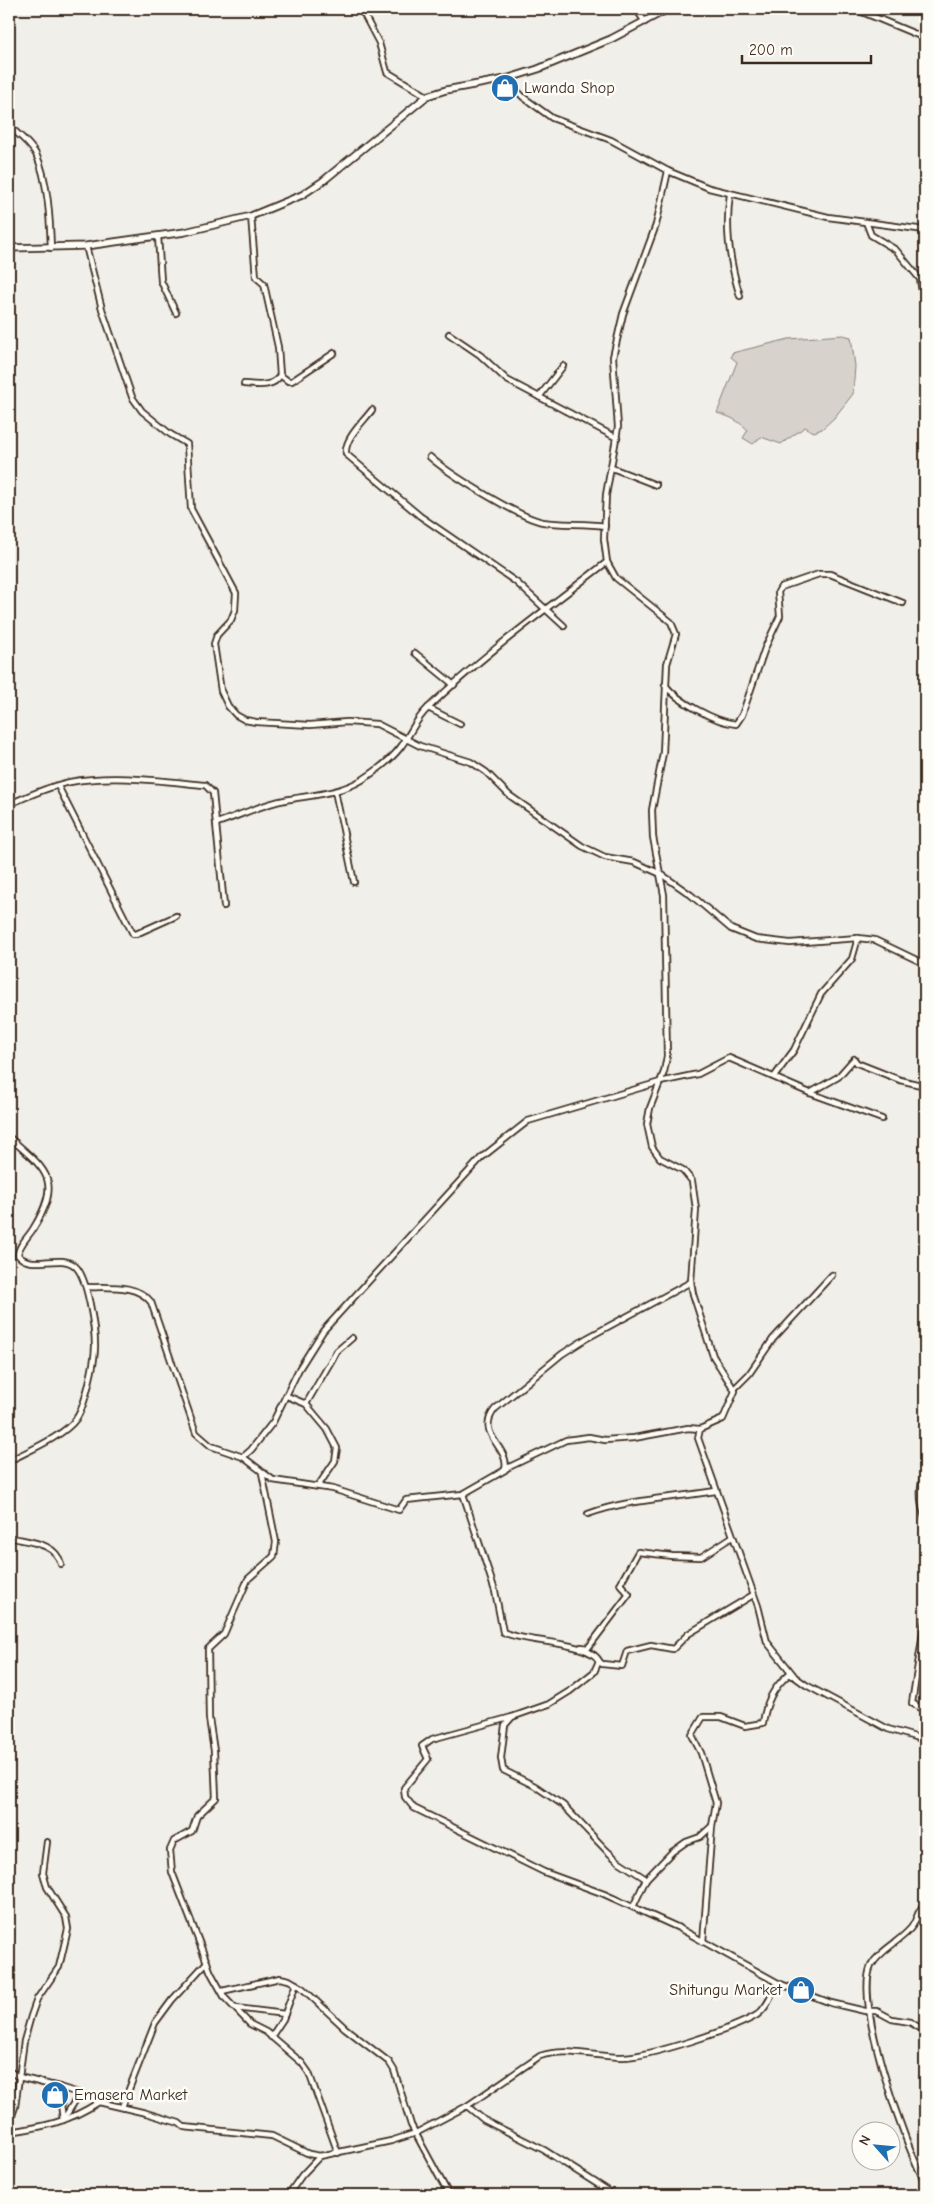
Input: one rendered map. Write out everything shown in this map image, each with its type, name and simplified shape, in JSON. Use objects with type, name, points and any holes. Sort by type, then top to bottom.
[{"type":"main road","points":[[9,248],[86,246],[158,236],[251,216],[302,195],[323,181],[427,96],[446,90],[506,79],[565,58],[645,22],[668,9]]},
{"type":"street","points":[[360,9],[379,43],[387,72],[427,96]]},
{"type":"street","points":[[636,9],[645,22]]},
{"type":"street","points":[[855,9],[925,38]]},
{"type":"street","points":[[506,79],[541,112],[611,140],[668,171],[730,194],[828,217],[925,230]]},
{"type":"street","points":[[9,126],[30,146],[42,170],[50,227],[50,248]]},
{"type":"street","points":[[668,171],[656,225],[623,314],[613,357],[617,401],[617,438],[606,495],[605,526],[607,562],[616,578],[671,622],[676,634],[667,664],[663,753],[652,810],[653,837],[664,896],[668,1056],[650,1108],[648,1136],[660,1158],[683,1170],[692,1181],[696,1208],[691,1282],[693,1294],[713,1356],[735,1388]]},
{"type":"street","points":[[730,194],[728,207],[730,250],[740,296]]},
{"type":"street","points":[[251,216],[256,277],[265,287],[278,347],[280,375],[283,379],[292,381],[334,353]]},
{"type":"street","points":[[866,222],[870,235],[896,250],[920,279],[925,310]]},
{"type":"street","points":[[158,236],[161,281],[176,313]]},
{"type":"street","points":[[86,246],[102,309],[132,396],[142,411],[188,447],[188,482],[191,509],[236,593],[235,610],[231,620],[217,635],[214,644],[221,691],[228,706],[240,717],[256,722],[310,725],[370,722],[406,737],[420,746],[471,762],[486,772],[509,795],[551,826],[605,858],[634,862],[661,874],[691,895],[731,929],[756,939],[790,943],[858,938],[875,940],[925,964]]},
{"type":"street","points":[[449,334],[480,355],[507,380],[617,438]]},
{"type":"street","points":[[539,397],[564,366]]},
{"type":"street","points":[[244,384],[267,384],[275,381],[280,375]]},
{"type":"street","points":[[372,410],[348,441],[345,448],[346,454],[420,516],[483,558],[546,608],[548,613],[564,626]]},
{"type":"street","points":[[430,457],[443,469],[517,512],[542,522],[605,526]]},
{"type":"street","points":[[612,468],[656,485]]},
{"type":"street","points":[[217,823],[284,800],[335,791],[351,786],[372,773],[390,760],[415,721],[428,708],[509,636],[607,562]]},
{"type":"street","points":[[665,685],[677,698],[722,720],[736,724],[742,715],[765,648],[780,616],[778,592],[781,587],[787,583],[819,574],[830,574],[903,604]]},
{"type":"street","points":[[415,653],[454,685]]},
{"type":"street","points":[[428,708],[460,724]]},
{"type":"street","points":[[9,804],[71,782],[131,779],[205,785],[213,793],[224,906]]},
{"type":"street","points":[[58,786],[133,934],[176,916]]},
{"type":"street","points":[[335,791],[354,882]]},
{"type":"street","points":[[774,1077],[794,1050],[813,1006],[821,994],[852,959],[858,938]]},
{"type":"street","points":[[243,1456],[247,1455],[261,1439],[287,1396],[299,1369],[323,1331],[481,1158],[528,1121],[660,1082],[698,1074],[729,1058],[810,1093],[882,1119]]},
{"type":"street","points":[[810,1093],[838,1077],[854,1059],[900,1080],[925,1086]]},
{"type":"street","points":[[9,1136],[41,1166],[48,1176],[43,1210],[20,1247],[18,1255],[26,1261],[68,1262],[77,1267],[86,1287],[95,1344],[83,1408],[78,1418],[67,1428],[9,1461]]},
{"type":"street","points":[[86,1287],[132,1289],[145,1294],[151,1302],[196,1433],[211,1446],[243,1456],[262,1474],[273,1480],[318,1486],[355,1495],[399,1510],[406,1500],[463,1494],[504,1470],[566,1440],[589,1437],[605,1440],[634,1438],[688,1428],[700,1429],[723,1419],[734,1395],[735,1388],[749,1374],[773,1339],[832,1275]]},
{"type":"street","points":[[504,1470],[506,1465],[502,1454],[488,1430],[490,1414],[562,1354],[587,1338],[691,1282]]},
{"type":"street","points":[[306,1404],[337,1351],[352,1338]]},
{"type":"street","points":[[287,1396],[306,1404],[327,1429],[337,1450],[330,1471],[318,1486]]},
{"type":"street","points":[[700,1429],[698,1433],[700,1444],[754,1595],[767,1642],[795,1677],[806,1686],[888,1729],[925,1740]]},
{"type":"street","points":[[925,1470],[921,1481],[920,1498],[925,1517]]},
{"type":"street","points":[[262,1474],[276,1542],[274,1556],[248,1579],[224,1634],[208,1649],[209,1718],[214,1751],[216,1798],[212,1805],[197,1816],[192,1831],[174,1841],[170,1850],[172,1872],[207,1962],[222,1991],[250,2024],[272,2037],[302,2064],[309,2073],[338,2153]]},
{"type":"street","points":[[588,1514],[608,1507],[636,1501],[660,1500],[716,1491]]},
{"type":"street","points":[[463,1494],[495,1591],[503,1632],[516,1637],[577,1648],[588,1648],[629,1594],[620,1584],[638,1552],[701,1557],[732,1537]]},
{"type":"street","points":[[9,1537],[50,1547],[60,1559],[61,1564]]},
{"type":"street","points":[[577,1648],[594,1655],[602,1664],[622,1666],[627,1651],[651,1645],[674,1649],[688,1634],[754,1595]]},
{"type":"street","points":[[925,1620],[912,1703],[925,1711]]},
{"type":"street","points":[[600,1661],[594,1672],[570,1691],[548,1704],[512,1717],[432,1739],[422,1746],[428,1758],[404,1788],[405,1796],[414,1808],[544,1872],[633,1907],[778,1983],[831,2003],[877,2011],[892,2019],[910,2022],[925,2031]]},
{"type":"street","points":[[703,1942],[712,1826],[716,1800],[692,1735],[703,1717],[721,1717],[745,1726],[762,1723],[766,1704],[778,1684],[789,1674],[795,1677]]},
{"type":"street","points":[[512,1717],[505,1725],[501,1758],[503,1770],[535,1786],[563,1805],[618,1861],[646,1879]]},
{"type":"street","points":[[633,1907],[646,1879],[678,1847],[700,1837],[712,1826]]},
{"type":"street","points":[[47,1842],[43,1873],[47,1887],[66,1917],[68,1929],[58,1967],[37,1999],[31,2016],[24,2041],[15,2107],[9,2123],[9,2132],[46,2127],[99,2102]]},
{"type":"street","points":[[925,1904],[910,1929],[875,1960],[870,1968],[869,2011],[879,2057],[900,2125],[911,2155],[925,2182]]},
{"type":"street","points":[[122,2107],[156,2023],[172,2000],[207,1962]]},
{"type":"street","points":[[222,1991],[280,1978],[296,1984],[345,2028],[389,2062],[394,2070],[411,2125],[449,2195]]},
{"type":"street","points":[[9,2071],[19,2077],[80,2093],[99,2102],[179,2123],[184,2127],[272,2136],[309,2154],[320,2156],[416,2133],[467,2106],[540,2056],[568,2051],[589,2056],[631,2057],[658,2051],[735,2024],[761,2011],[778,1983]]},
{"type":"street","points":[[272,2037],[285,2014],[296,1984]]},
{"type":"street","points":[[233,2006],[238,2009],[285,2014]]},
{"type":"street","points":[[60,2087],[62,2120]]},
{"type":"street","points":[[62,2120],[80,2093]]},
{"type":"street","points":[[467,2106],[484,2120],[544,2150],[607,2190],[609,2195]]},
{"type":"street","points":[[288,2195],[302,2174],[320,2156]]},
{"type":"shaded area","points":[[843,335],[851,337],[855,366],[853,394],[834,418],[822,429],[814,432],[805,427],[781,444],[761,437],[753,444],[743,438],[748,430],[734,419],[717,413],[737,362],[731,357],[732,353],[789,339]]},
{"type":"place","name":"Lwanda Shop","points":[[505,88]]},
{"type":"place","name":"Shitungu Market","points":[[801,1990]]},
{"type":"place","name":"Emasera Market","points":[[55,2095]]}]
